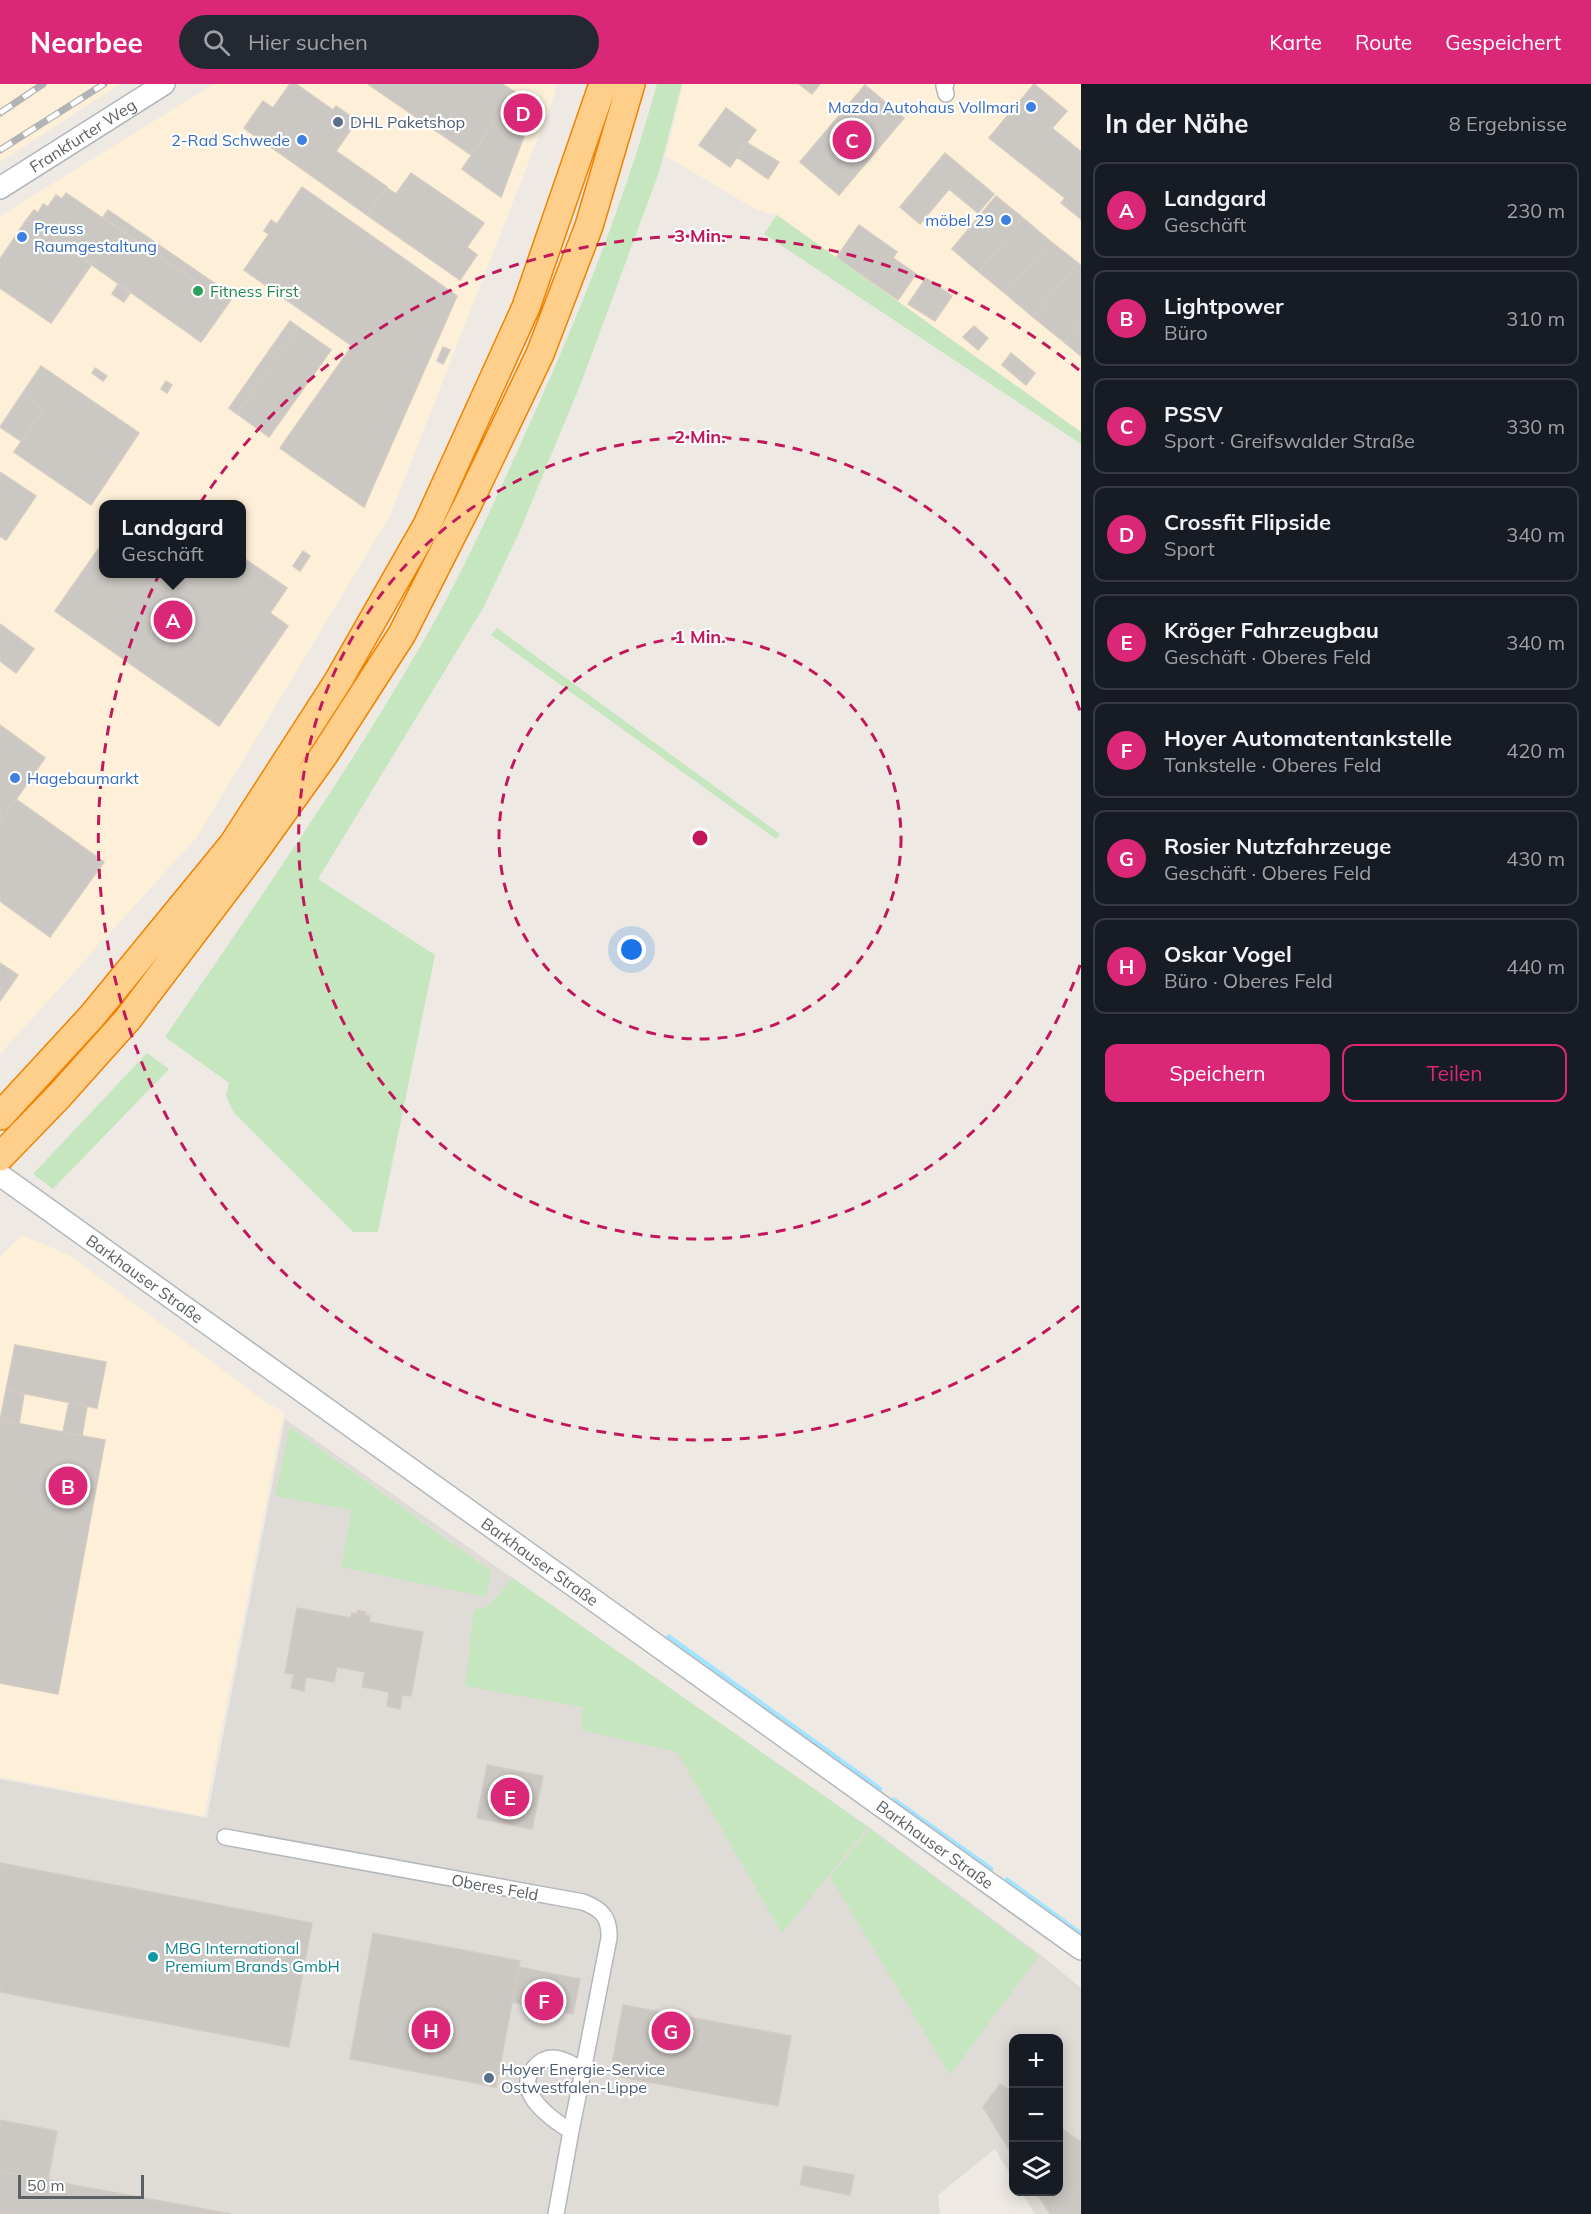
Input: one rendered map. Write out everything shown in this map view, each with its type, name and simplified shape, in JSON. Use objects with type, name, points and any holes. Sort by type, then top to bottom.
[{"type":"highway","points":[[0,1116],[98,1009],[233,844],[338,681],[427,525],[526,307],[603,84]]},
{"type":"highway","points":[[1,1162],[122,1025],[253,854],[324,755],[402,634],[540,354],[589,226],[631,84]]},
{"type":"street","name":"Frankfurter Weg","points":[[0,188],[164,84]]},
{"type":"street","name":"Barkhauser Straße","points":[[1,1162],[1081,1949]]},
{"type":"street","name":"Oberes Feld","points":[[225,1837],[583,1902],[595,1906],[606,1915],[609,1938],[556,2214]]},
{"type":"street","points":[[571,2131],[555,2122],[545,2112],[530,2093],[527,2085],[528,2079],[535,2066],[551,2057],[568,2061],[583,2072]]},
{"type":"shaded area","points":[[0,84],[120,84],[0,162]]},
{"type":"shaded area","points":[[214,84],[557,84],[553,100],[390,516],[197,837],[0,1054],[0,216]]},
{"type":"shaded area","points":[[683,84],[1081,84],[1081,432],[777,215],[755,209],[666,156]]},
{"type":"shaded area","points":[[22,1235],[69,1255],[267,1403],[284,1412],[204,1816],[0,1777],[0,1257]]},
{"type":"shaded area","points":[[285,1419],[869,1827],[1042,1956],[1081,1988],[1081,2214],[1035,2214],[1024,2196],[1063,2196],[1063,2034],[1009,2034],[1009,2172],[995,2149],[938,2195],[940,2214],[0,2214],[0,1779],[207,1818]],"holes":[[[290,1427],[491,1571],[341,1567],[353,1510]]]},
{"type":"green space","points":[[657,84],[682,84],[659,172],[583,378],[519,533],[483,608],[318,879],[435,955],[378,1232],[353,1232],[234,1113],[226,1096],[229,1083],[165,1037],[328,796],[420,647],[447,597],[541,399],[578,311],[629,176]]},
{"type":"green space","points":[[777,215],[1081,432],[1081,444],[764,234]]},
{"type":"green space","points":[[497,628],[780,834],[776,839],[491,635]]},
{"type":"green space","points":[[147,1053],[169,1069],[53,1189],[33,1174]]},
{"type":"green space","points":[[290,1427],[491,1571],[486,1597],[341,1567],[352,1510],[275,1496]]},
{"type":"green space","points":[[513,1578],[868,1827],[782,1933],[677,1752],[581,1730],[583,1707],[465,1686],[474,1610],[488,1606]]},
{"type":"green space","points":[[870,1829],[1039,1956],[950,2075],[830,1877]]},
{"type":"building","name":"2-Rad Schwede","points":[[290,84],[296,84],[333,110],[336,106],[357,121],[336,151],[387,187],[367,215],[244,128],[263,101],[273,108]]},
{"type":"building","points":[[368,84],[502,84],[515,92],[471,155]]},
{"type":"building","points":[[799,84],[820,84],[812,94]]},
{"type":"building","points":[[1034,84],[1067,111],[1052,128],[1081,152],[1081,219],[1061,203],[1065,198],[989,138]]},
{"type":"building","points":[[865,85],[904,118],[839,195],[800,162]]},
{"type":"building","points":[[515,92],[535,107],[501,197],[462,169]]},
{"type":"building","points":[[726,108],[756,130],[730,167],[699,145]]},
{"type":"building","points":[[747,143],[779,162],[768,179],[737,157]]},
{"type":"building","points":[[945,153],[994,194],[978,213],[949,189],[920,224],[900,207]]},
{"type":"building","points":[[411,173],[484,223],[467,247],[477,255],[460,280],[367,215],[387,188],[396,194]]},
{"type":"building","points":[[302,187],[457,296],[364,507],[280,448],[352,346],[244,270],[269,234],[264,231],[271,220],[277,224]]},
{"type":"building","points":[[66,193],[198,283],[203,277],[209,282],[205,288],[228,304],[201,342],[27,219],[34,210],[38,213],[43,204],[48,207],[56,195],[62,199]]},
{"type":"building","points":[[996,196],[1023,218],[979,272],[952,249]]},
{"type":"building","points":[[108,210],[233,296],[228,304],[103,217]]},
{"type":"building","points":[[1023,218],[1050,241],[1006,294],[979,272]]},
{"type":"building","points":[[27,219],[92,264],[51,323],[0,288],[0,259]]},
{"type":"building","points":[[859,225],[897,252],[893,258],[916,274],[898,300],[837,257]]},
{"type":"building","points":[[1050,241],[1078,263],[1033,317],[1006,294]]},
{"type":"building","points":[[1078,263],[1081,266],[1081,322],[1064,342],[1033,317]]},
{"type":"building","points":[[926,278],[952,296],[935,321],[908,304]]},
{"type":"building","points":[[118,284],[130,293],[124,302],[112,294]]},
{"type":"building","points":[[290,321],[331,350],[269,437],[237,414],[298,327]]},
{"type":"building","points":[[290,321],[298,327],[237,414],[229,408]]},
{"type":"building","points":[[1081,322],[1081,356],[1064,342]]},
{"type":"building","points":[[974,326],[988,338],[978,350],[963,337]]},
{"type":"building","points":[[443,347],[450,350],[443,364],[437,361]]},
{"type":"building","points":[[1011,353],[1035,373],[1026,385],[1002,365]]},
{"type":"building","points":[[41,366],[139,433],[91,505],[14,452],[43,410],[22,394]]},
{"type":"building","points":[[95,368],[107,376],[103,381],[92,373]]},
{"type":"building","points":[[166,381],[172,385],[167,393],[161,389]]},
{"type":"building","points":[[22,394],[43,410],[21,441],[0,427]]},
{"type":"building","points":[[0,472],[36,496],[6,540],[0,536]]},
{"type":"building","points":[[99,548],[99,578],[246,578],[246,560],[287,588],[270,613],[288,626],[219,726],[55,611]]},
{"type":"building","points":[[303,551],[310,556],[300,571],[293,566]]},
{"type":"building","points":[[0,624],[34,649],[16,673],[0,661]]},
{"type":"building","name":"Hagebaumarkt","points":[[0,725],[45,758],[0,822]]},
{"type":"building","points":[[16,799],[104,862],[50,937],[0,901],[0,822]]},
{"type":"building","points":[[0,963],[18,975],[0,1001]]},
{"type":"building","points":[[15,1345],[106,1362],[97,1408],[6,1390]]},
{"type":"building","points":[[6,1390],[24,1394],[19,1424],[0,1420]]},
{"type":"building","points":[[69,1402],[87,1406],[82,1436],[63,1432]]},
{"type":"building","points":[[0,1420],[105,1440],[58,1694],[0,1683]]},
{"type":"building","points":[[297,1608],[351,1618],[352,1613],[357,1614],[358,1610],[370,1616],[369,1622],[423,1632],[411,1696],[402,1695],[400,1709],[387,1706],[389,1692],[362,1687],[365,1672],[337,1667],[334,1682],[306,1677],[304,1691],[291,1688],[294,1674],[285,1673]]},
{"type":"building","points":[[487,1765],[543,1776],[532,1829],[477,1818]]},
{"type":"building","name":"MBG International Premium Brands GmbH","points":[[0,1863],[312,1923],[289,2047],[0,1992]]},
{"type":"building","points":[[373,1933],[520,1961],[496,2087],[350,2059]]},
{"type":"building","points":[[519,1967],[580,1979],[573,2014],[512,2002]]},
{"type":"building","points":[[623,2005],[791,2036],[778,2106],[610,2075]]},
{"type":"building","points":[[1000,2084],[1009,2090],[1009,2149],[983,2107]]},
{"type":"building","points":[[0,2120],[57,2131],[48,2180],[0,2171]]},
{"type":"building","points":[[1063,2129],[1081,2142],[1081,2214],[1050,2214],[1039,2196],[1063,2196]]},
{"type":"building","points":[[804,2166],[854,2175],[850,2195],[800,2185]]},
{"type":"building","points":[[0,2171],[48,2180],[49,2177],[49,2180],[57,2182],[231,2214],[0,2214]]},
{"type":"waterway","points":[[669,1637],[880,1789]]},
{"type":"waterway","points":[[894,1800],[991,1869]]},
{"type":"waterway","points":[[1007,1880],[1081,1934]]},
{"type":"railway","points":[[0,113],[43,84]]},
{"type":"railway","points":[[0,150],[104,84]]},
{"type":"place","name":"Mazda Autohaus Vollmari","points":[[1031,107]]},
{"type":"place","name":"Crossfit Flipside","points":[[523,113]]},
{"type":"place","name":"DHL Paketshop","points":[[338,122]]},
{"type":"place","name":"2-Rad Schwede","points":[[302,140]]},
{"type":"place","name":"PSSV","points":[[852,140]]},
{"type":"place","name":"möbel 29","points":[[1006,220]]},
{"type":"place","name":"Preuss Raumgestaltung","points":[[22,237]]},
{"type":"place","name":"Fitness First","points":[[198,291]]},
{"type":"place","name":"Landgard","points":[[173,620]]},
{"type":"place","name":"Hagebaumarkt","points":[[15,778]]},
{"type":"place","name":"Lightpower","points":[[68,1486]]},
{"type":"place","name":"Kröger Fahrzeugbau","points":[[510,1797]]},
{"type":"place","name":"MBG International Premium Brands GmbH","points":[[153,1957]]},
{"type":"place","name":"Hoyer Automatentankstelle","points":[[544,2001]]},
{"type":"place","name":"Oskar Vogel","points":[[431,2030]]},
{"type":"place","name":"Rosier Nutzfahrzeuge","points":[[671,2031]]},
{"type":"place","name":"Hoyer Energie-Service Ostwestfalen-Lippe","points":[[489,2078]]}]
